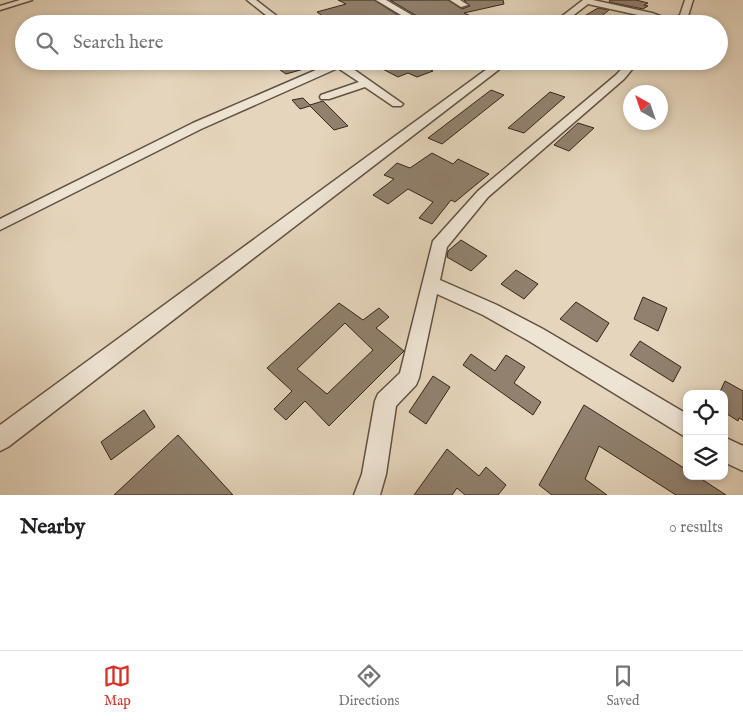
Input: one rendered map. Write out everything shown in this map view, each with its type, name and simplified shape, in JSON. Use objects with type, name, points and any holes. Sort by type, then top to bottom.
[{"type":"street","points":[[0,8],[28,0]]},
{"type":"street","points":[[251,0],[271,15]]},
{"type":"street","points":[[380,0],[407,15]]},
{"type":"street","points":[[454,0],[464,4]]},
{"type":"street","points":[[568,15],[587,0],[649,15]]},
{"type":"street","points":[[684,15],[689,0]]},
{"type":"street","points":[[0,225],[197,126],[322,70]]},
{"type":"street","points":[[0,439],[493,70]]},
{"type":"street","points":[[367,495],[374,474],[386,400],[403,386],[409,378],[439,245],[483,194],[585,105],[620,78],[627,70]]},
{"type":"street","points":[[326,97],[366,83]]},
{"type":"street","points":[[430,284],[490,310],[536,335],[683,425]]},
{"type":"street","points":[[728,450],[743,459]]},
{"type":"lane","points":[[350,70],[397,104]]},
{"type":"building","points":[[338,0],[374,0],[398,15],[321,15],[317,12],[346,4]]},
{"type":"building","points":[[390,0],[448,0],[462,9],[470,6],[464,0],[503,0],[504,4],[464,13],[468,15],[415,15]]},
{"type":"building","points":[[610,0],[636,0],[648,3],[644,5],[648,6],[643,9],[609,2]]},
{"type":"building","points":[[598,8],[609,10],[603,15],[586,15]]},
{"type":"building","points":[[280,70],[300,70],[286,74]]},
{"type":"building","points":[[384,70],[433,71],[417,77],[408,73],[398,77]]},
{"type":"building","points":[[491,90],[504,95],[442,144],[428,138]]},
{"type":"building","points":[[550,92],[565,97],[524,133],[508,128]]},
{"type":"building","points":[[303,98],[310,105],[323,101],[348,126],[334,130],[310,106],[300,109],[292,100]]},
{"type":"building","points":[[578,123],[594,128],[569,151],[554,145]]},
{"type":"building","points":[[432,153],[453,164],[458,159],[489,174],[455,202],[451,200],[432,224],[419,218],[433,202],[408,189],[388,204],[373,195],[394,179],[384,175],[397,163],[410,168]]},
{"type":"building","points":[[461,240],[487,256],[471,271],[447,257],[448,251]]},
{"type":"building","points":[[516,270],[538,284],[524,299],[501,284]]},
{"type":"building","points":[[643,297],[667,308],[658,331],[634,319]]},
{"type":"building","points":[[576,302],[609,323],[597,342],[560,319]]},
{"type":"building","points":[[339,303],[363,320],[379,308],[389,317],[376,328],[404,351],[329,426],[305,401],[286,420],[274,409],[292,391],[267,368]],"holes":[[[345,323],[373,350],[327,394],[297,369]]]},
{"type":"building","points":[[640,341],[681,367],[673,382],[630,355]]},
{"type":"building","points":[[471,354],[495,371],[506,355],[525,367],[514,383],[541,402],[533,415],[463,365]]},
{"type":"building","points":[[433,376],[450,387],[426,424],[409,412]]},
{"type":"building","points":[[725,381],[743,391],[743,420],[739,418],[738,421],[728,415],[728,390],[721,390]]},
{"type":"building","points":[[584,405],[683,467],[683,480],[703,480],[726,495],[676,495],[599,446],[585,479],[607,495],[552,495],[539,485]]},
{"type":"building","points":[[144,410],[155,427],[111,460],[101,442]]},
{"type":"building","points":[[178,435],[233,495],[114,495]]},
{"type":"building","points":[[447,449],[479,476],[486,467],[506,485],[498,495],[465,495],[457,488],[452,495],[414,495]]}]
